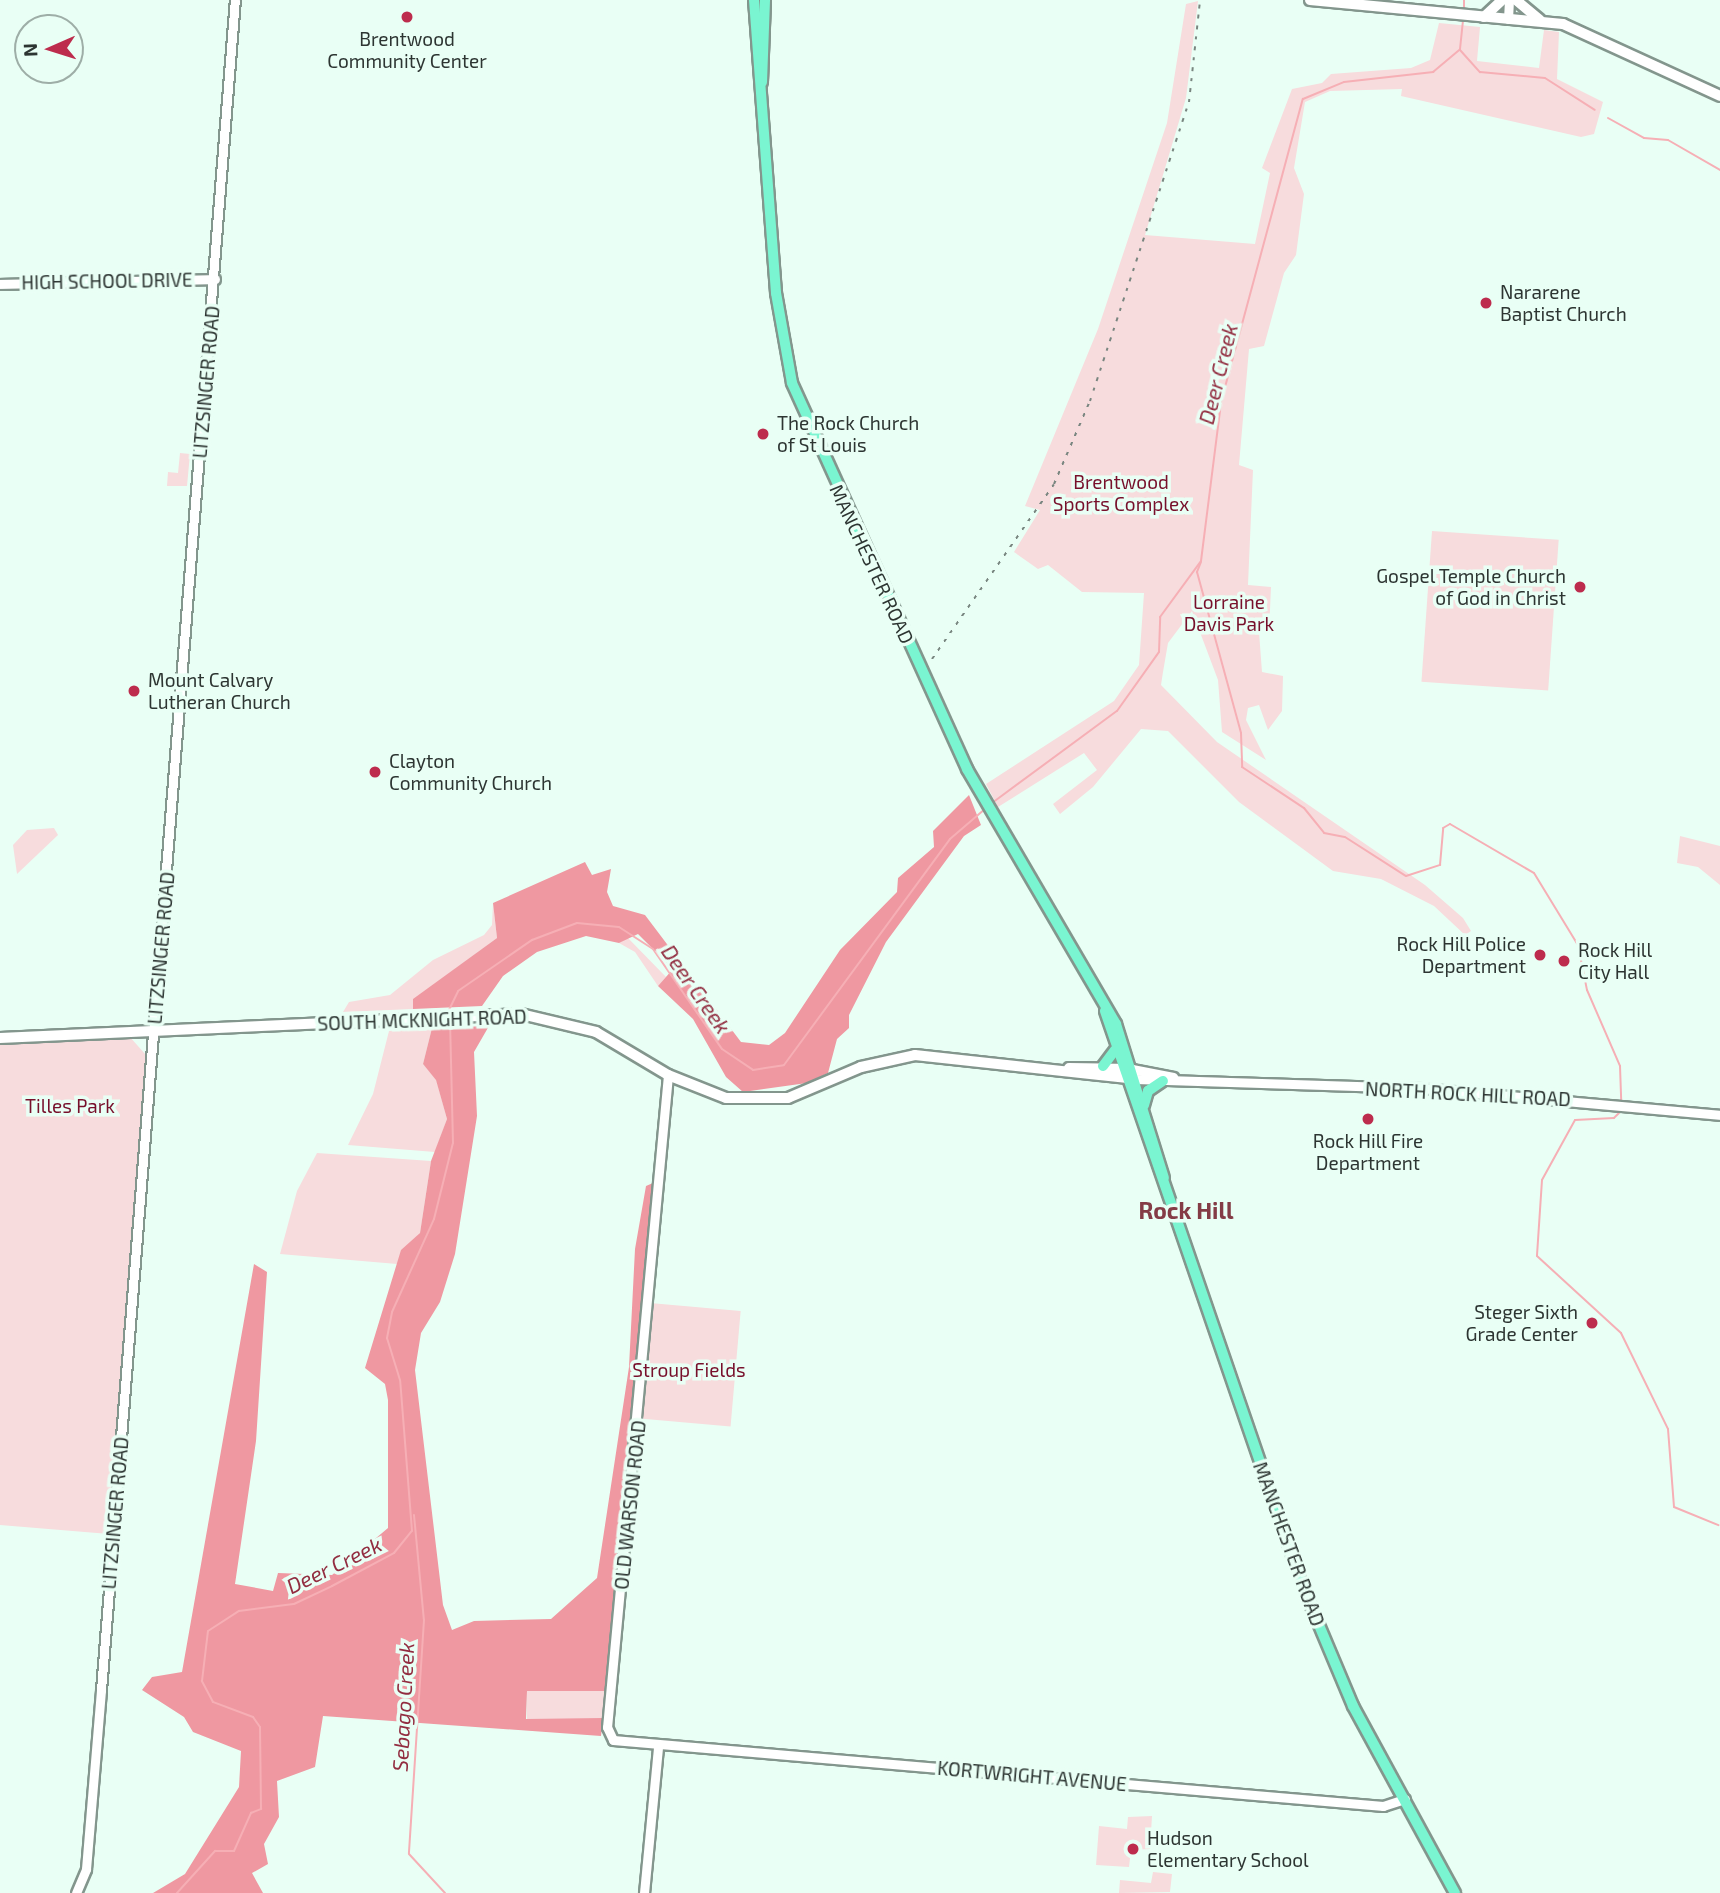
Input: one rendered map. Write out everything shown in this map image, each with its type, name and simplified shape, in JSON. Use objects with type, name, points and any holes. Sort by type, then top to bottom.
[{"type":"main road","name":"MANCHESTER ROAD","points":[[754,0],[762,82],[770,226],[788,371],[975,784],[992,818],[1104,1009],[1303,1587],[1342,1684],[1455,1893]]},
{"type":"main road","name":"MANCHESTER ROAD","points":[[762,82],[765,0]]},
{"type":"main road","points":[[1310,0],[1563,24],[1720,96]]},
{"type":"main road","points":[[1479,16],[1502,0]]},
{"type":"main road","points":[[1516,0],[1544,22]]},
{"type":"main road","name":"MANCHESTER ROAD","points":[[1104,1009],[1115,1051],[1144,1105],[1164,1178]]},
{"type":"main road","name":"SOUTH MCKNIGHT ROAD","points":[[0,1038],[434,1018],[561,1020],[596,1032],[668,1076],[726,1098],[758,1101],[788,1098],[860,1067],[915,1055],[1128,1074]]},
{"type":"main road","points":[[1102,1066],[1115,1051]]},
{"type":"main road","name":"SOUTH MCKNIGHT ROAD","points":[[1069,1069],[1102,1066],[1128,1074]]},
{"type":"main road","points":[[1144,1105],[1148,1091],[1168,1079]]},
{"type":"street","name":"LITZSINGER ROAD","points":[[76,1893],[86,1869],[155,1032],[235,0]]},
{"type":"street","points":[[1508,19],[1509,0]]},
{"type":"street","name":"HIGH SCHOOL DRIVE","points":[[0,284],[215,279]]},
{"type":"street","name":"NORTH ROCK HILL ROAD","points":[[1128,1074],[1168,1079],[1613,1104],[1720,1115]]},
{"type":"street","name":"OLD WARSON ROAD","points":[[658,1748],[616,1742],[607,1727],[668,1076]]},
{"type":"street","points":[[644,1893],[658,1748]]},
{"type":"street","name":"KORTWRIGHT AVENUE","points":[[658,1748],[1382,1806],[1405,1799]]},
{"type":"green space","points":[[1198,1],[1186,98],[1145,235],[1255,244],[1270,173],[1262,168],[1292,89],[1322,83],[1331,74],[1411,68],[1430,60],[1439,23],[1480,27],[1477,61],[1539,68],[1544,30],[1559,32],[1557,79],[1603,102],[1594,134],[1581,137],[1401,96],[1402,89],[1330,91],[1305,102],[1294,168],[1304,194],[1296,255],[1284,273],[1264,346],[1249,349],[1239,465],[1253,470],[1248,585],[1271,587],[1269,632],[1259,632],[1262,672],[1283,676],[1282,711],[1268,730],[1259,705],[1248,708],[1246,720],[1266,760],[1222,732],[1218,680],[1192,611],[1168,643],[1163,672],[1161,685],[1217,742],[1425,885],[1463,918],[1471,931],[1465,935],[1434,906],[1381,879],[1333,871],[1239,802],[1168,731],[1141,729],[1093,787],[1060,814],[1053,804],[1097,770],[1084,753],[998,807],[986,784],[1114,701],[1139,665],[1144,593],[1082,592],[1048,565],[1038,569],[1014,552],[1040,510],[1025,506],[1098,329],[1167,123],[1186,4]]},
{"type":"green space","points":[[180,453],[190,454],[187,486],[167,486],[168,472],[178,473]]},
{"type":"green space","points":[[1432,531],[1559,540],[1548,690],[1421,682]]},
{"type":"green space","points":[[54,828],[58,835],[17,874],[13,845],[27,830]]},
{"type":"green space","points":[[1680,836],[1720,846],[1720,885],[1698,867],[1677,863]]},
{"type":"green space","points":[[493,903],[497,938],[414,999],[413,1009],[343,1012],[349,1002],[390,995],[433,960],[484,935],[492,925]]},
{"type":"green space","points":[[628,938],[666,977],[658,986],[635,952],[619,943]]},
{"type":"green space","points":[[432,1028],[423,1064],[436,1079],[447,1119],[435,1152],[348,1145],[373,1094],[389,1031]]},
{"type":"green space","name":"Tilles Park","points":[[129,1036],[146,1055],[109,1534],[0,1525],[0,1042]]},
{"type":"green space","points":[[317,1153],[431,1161],[420,1233],[397,1264],[280,1254],[297,1191]]},
{"type":"green space","name":"Stroup Fields","points":[[650,1303],[741,1311],[731,1426],[640,1419]]},
{"type":"green space","points":[[527,1691],[606,1691],[606,1719],[527,1719]]},
{"type":"green space","points":[[1152,1816],[1150,1849],[1131,1850],[1129,1867],[1096,1865],[1099,1826],[1127,1829],[1128,1817]]},
{"type":"green space","points":[[1153,1872],[1172,1874],[1170,1892],[1119,1893],[1120,1880],[1151,1883]]},
{"type":"shaded area","points":[[969,795],[981,825],[964,836],[886,942],[849,1015],[849,1028],[837,1039],[828,1073],[807,1083],[743,1092],[726,1077],[693,1019],[658,986],[673,969],[638,934],[619,943],[586,936],[537,952],[503,976],[482,1006],[413,1009],[413,999],[497,938],[493,903],[585,862],[592,875],[611,869],[607,892],[613,906],[645,915],[741,1042],[769,1045],[785,1033],[840,950],[897,892],[898,878],[934,847],[933,831]]},
{"type":"shaded area","points":[[489,1026],[474,1052],[477,1116],[455,1254],[440,1302],[421,1333],[415,1370],[443,1605],[452,1630],[474,1621],[551,1619],[597,1578],[629,1367],[635,1249],[646,1186],[653,1183],[606,1691],[527,1691],[526,1719],[603,1718],[601,1736],[323,1716],[315,1767],[277,1781],[279,1817],[264,1844],[268,1864],[252,1873],[263,1893],[153,1893],[185,1874],[239,1787],[241,1751],[193,1732],[184,1717],[142,1690],[152,1677],[182,1672],[254,1264],[267,1272],[256,1441],[235,1584],[273,1591],[278,1573],[332,1575],[388,1528],[388,1400],[385,1384],[365,1368],[401,1250],[420,1233],[431,1161],[447,1119],[436,1080],[423,1064],[432,1028]]},
{"type":"waterway","name":"Deer Creek","points":[[1464,0],[1464,11]]},
{"type":"waterway","name":"Deer Creek","points":[[992,803],[1117,711],[1159,652],[1160,617],[1201,561],[1221,402],[1303,99],[1344,82],[1433,72],[1460,49],[1463,20]]},
{"type":"waterway","points":[[1460,50],[1480,72],[1545,78],[1595,110]]},
{"type":"waterway","points":[[1608,118],[1644,138],[1668,140],[1720,170]]},
{"type":"waterway","points":[[1201,562],[1197,572],[1241,733],[1242,767],[1304,808],[1324,833],[1345,837],[1406,876],[1440,865],[1443,828],[1450,824],[1534,873],[1578,945],[1587,990],[1620,1066],[1621,1101]]},
{"type":"waterway","name":"Deer Creek","points":[[447,1014],[458,991],[532,940],[577,923],[619,927],[653,949],[722,1049],[753,1070],[784,1065],[950,839],[985,809]]},
{"type":"waterway","name":"Deer Creek","points":[[177,1893],[215,1851],[234,1851],[251,1813],[261,1809],[260,1727],[253,1717],[213,1702],[202,1681],[208,1631],[239,1611],[294,1604],[332,1586],[394,1553],[412,1531],[400,1380],[387,1338],[392,1312],[434,1219],[453,1143],[450,1023]]},
{"type":"waterway","points":[[1621,1111],[1614,1118],[1575,1120],[1542,1180],[1537,1256],[1621,1333],[1668,1429],[1674,1507],[1718,1525]]},
{"type":"waterway","name":"Sebago Creek","points":[[414,1515],[424,1620],[409,1854],[445,1893]]},
{"type":"railway","points":[[932,659],[1054,484],[1090,401],[1189,102],[1200,0]]},
{"type":"place","name":"Brentwood Community Center","points":[[407,17]]},
{"type":"place","name":"Nararene Baptist Church","points":[[1486,303]]},
{"type":"place","name":"The Rock Church of St Louis","points":[[763,434]]},
{"type":"place","name":"Gospel Temple Church of God in Christ","points":[[1580,587]]},
{"type":"place","name":"Mount Calvary Lutheran Church","points":[[134,691]]},
{"type":"place","name":"Clayton Community Church","points":[[375,772]]},
{"type":"place","name":"Rock Hill Police Department","points":[[1540,955]]},
{"type":"place","name":"Rock Hill City Hall","points":[[1564,961]]},
{"type":"place","name":"Rock Hill Fire Department","points":[[1368,1119]]},
{"type":"place","name":"Steger Sixth Grade Center","points":[[1592,1323]]},
{"type":"place","name":"Hudson Elementary School","points":[[1133,1849]]},
{"type":"district","name":"Rock Hill","points":[[1186,1210]]},
{"type":"park label","name":"Brentwood Sports Complex","points":[[1121,493]]},
{"type":"park label","name":"Lorraine Davis Park","points":[[1229,613]]}]
